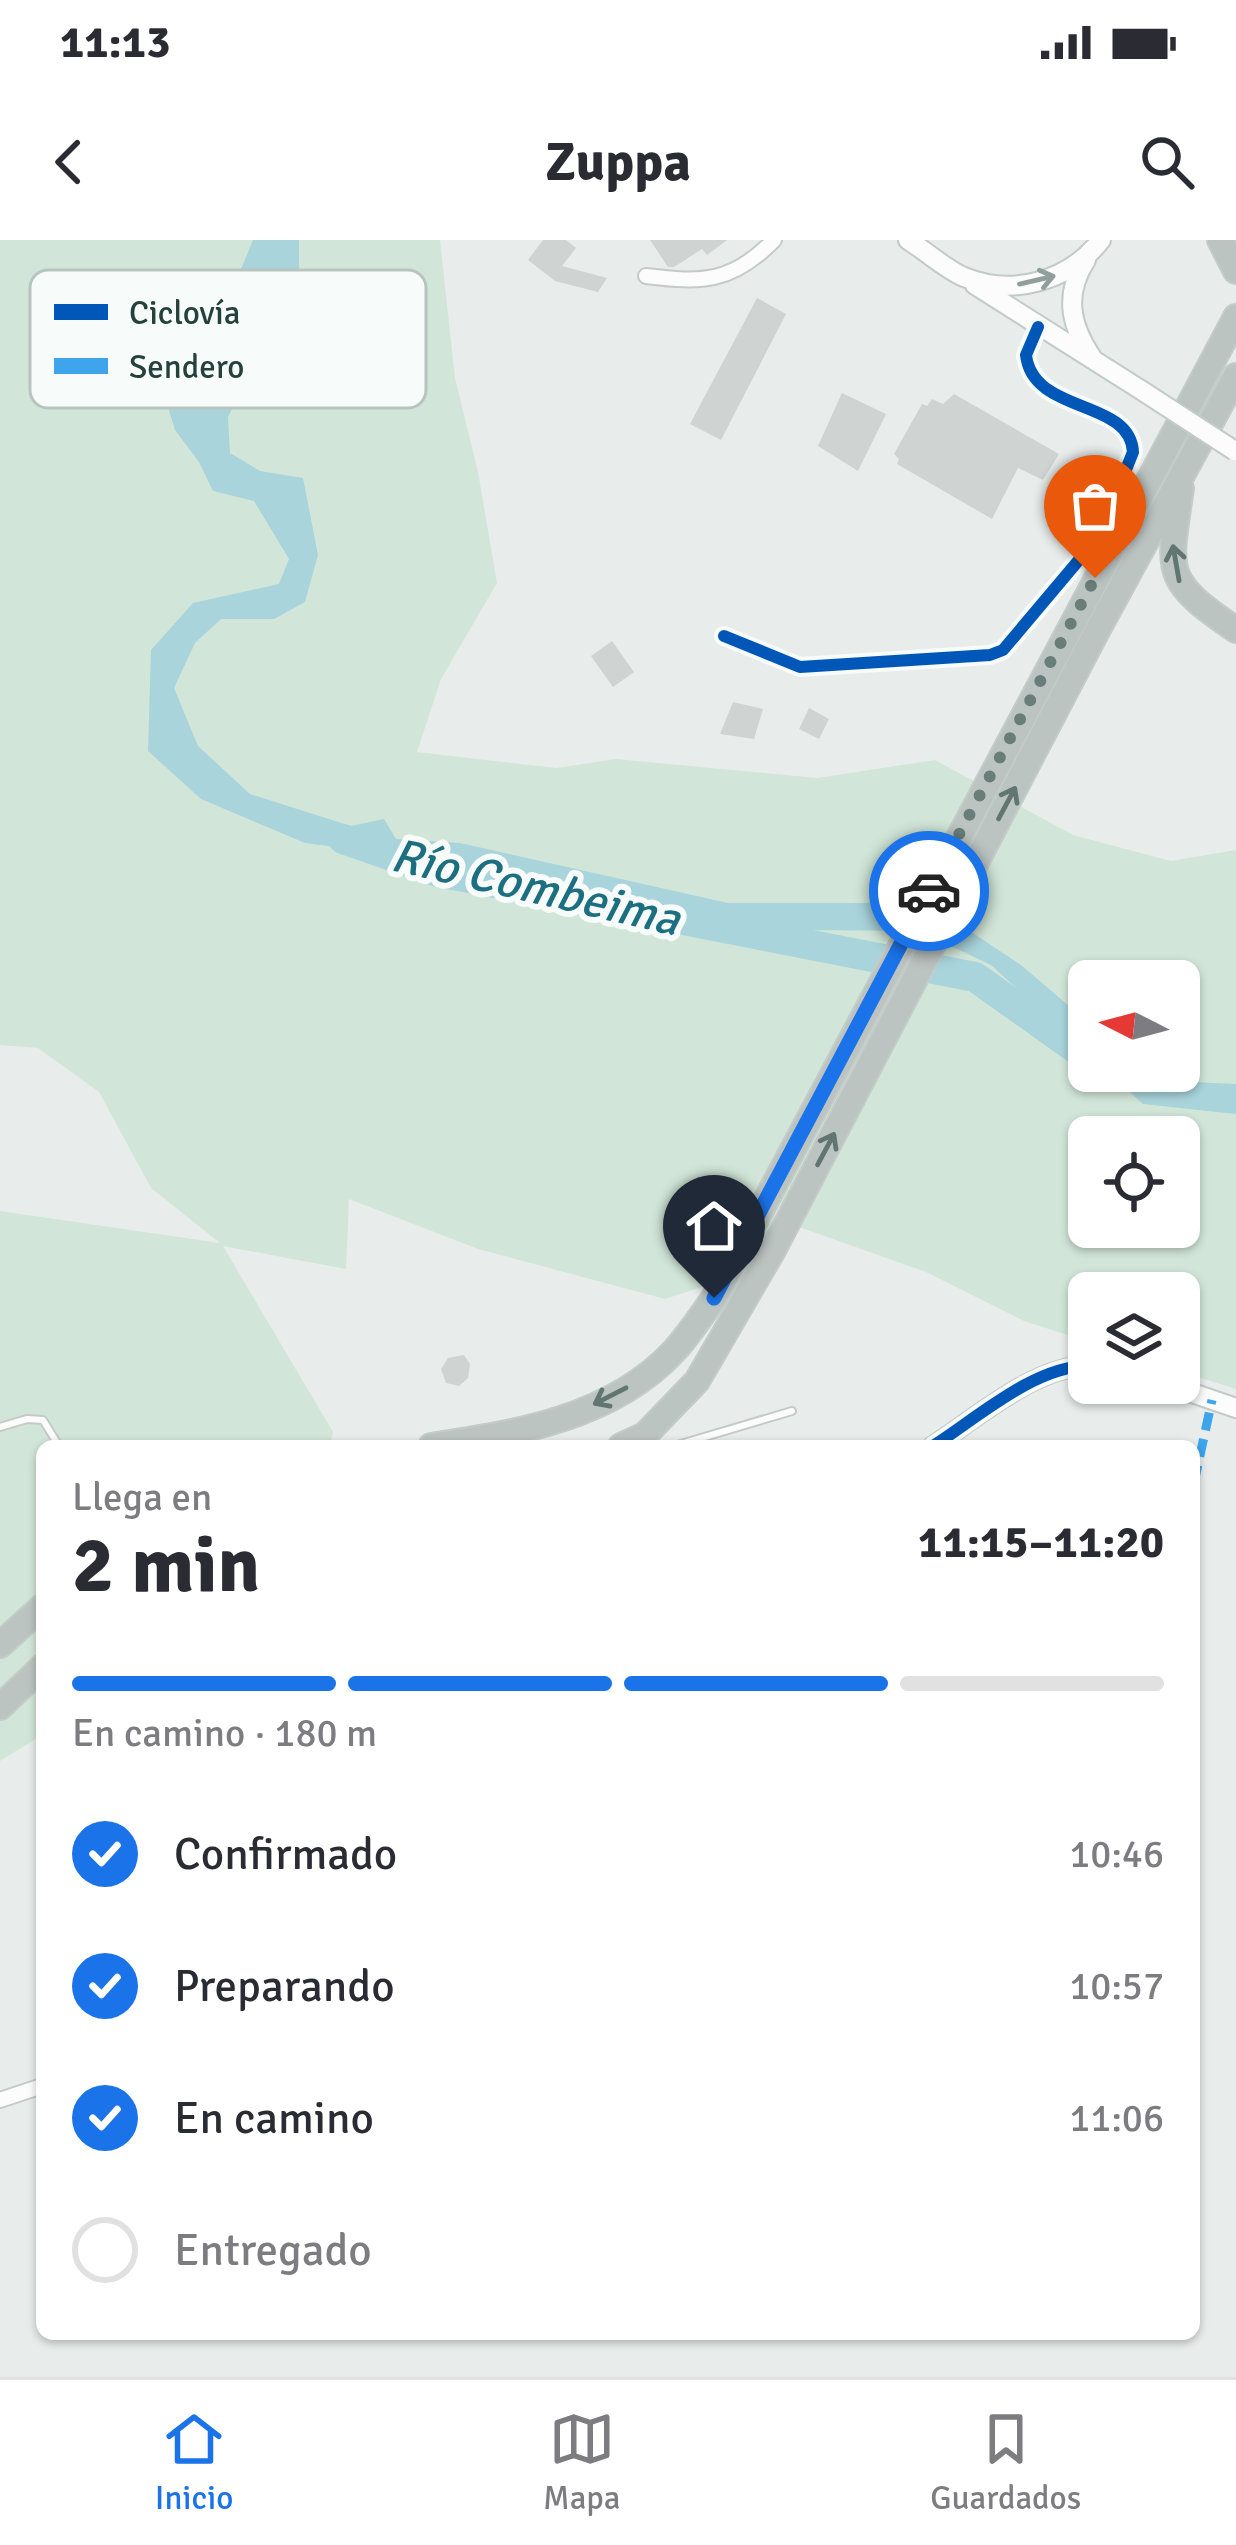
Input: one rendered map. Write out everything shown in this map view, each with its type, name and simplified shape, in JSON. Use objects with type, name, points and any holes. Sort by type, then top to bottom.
[{"type":"highway","points":[[1220,240],[1236,271]]},
{"type":"highway","points":[[471,1440],[530,1431],[634,1384],[673,1352],[714,1298],[1234,319]]},
{"type":"highway","points":[[653,1440],[697,1381],[772,1252],[1096,631],[1236,376]]},
{"type":"highway","points":[[1184,470],[1171,557],[1174,572],[1190,597],[1236,630]]},
{"type":"highway","points":[[0,1645],[36,1612]]},
{"type":"highway","points":[[0,1707],[36,1673]]},
{"type":"main road","points":[[908,240],[932,249],[961,276],[1236,451]]},
{"type":"main road","points":[[961,276],[995,285],[1030,284],[1064,273],[1096,246]]},
{"type":"main road","points":[[1096,246],[1076,276],[1070,304],[1083,344],[1114,373]]},
{"type":"main road","points":[[942,1440],[1042,1376],[1068,1367]]},
{"type":"main road","points":[[1200,1396],[1236,1408]]},
{"type":"street","points":[[646,276],[693,281],[726,277],[774,240]]},
{"type":"street","points":[[724,637],[800,668],[990,655],[1003,650],[1100,535],[1133,452],[1124,427],[1059,398],[1035,378],[1026,355],[1038,327]]},
{"type":"street","points":[[0,2100],[36,2088]]},
{"type":"lane","points":[[664,1440],[792,1411]]},
{"type":"lane","points":[[0,1427],[43,1420],[55,1440]]},
{"type":"green space","points":[[0,240],[440,240],[455,378],[478,472],[497,583],[441,679],[417,752],[556,768],[616,759],[817,778],[935,760],[1073,835],[1171,861],[1236,850],[1236,1389],[1200,1378],[1200,1272],[1068,1272],[1068,1335],[1024,1321],[926,1272],[782,1221],[744,1273],[665,1299],[478,1249],[349,1199],[346,1269],[223,1246],[333,1432],[331,1440],[36,1440],[36,1739],[0,1761],[0,1211],[220,1243],[151,1188],[99,1092],[38,1048],[0,1045]]},
{"type":"water","points":[[253,240],[299,240],[299,270],[241,270]]},
{"type":"water","points":[[168,408],[233,408],[228,417],[230,453],[260,471],[303,478],[318,555],[305,602],[274,619],[221,619],[195,643],[174,688],[198,746],[250,794],[351,826],[384,819],[396,839],[460,843],[728,903],[920,898],[1021,965],[1068,1005],[1068,1036],[991,965],[919,931],[803,930],[672,909],[426,858],[305,843],[201,799],[148,751],[151,650],[193,603],[279,584],[289,559],[254,501],[213,491],[175,430]]},
{"type":"water","points":[[1200,1082],[1236,1084],[1236,1114],[1143,1104],[1130,1092],[1200,1092]]},
{"type":"building","points":[[543,240],[566,240],[576,248],[562,266],[607,278],[598,292],[555,281],[528,260]]},
{"type":"building","points":[[650,240],[727,240],[707,255],[702,249],[668,267]]},
{"type":"building","points":[[757,298],[786,314],[721,440],[690,424]]},
{"type":"building","points":[[842,393],[886,414],[858,471],[818,446]]},
{"type":"building","points":[[954,394],[1059,454],[1043,480],[1018,468],[992,519],[897,464],[894,454],[922,404],[927,406],[932,399],[943,404]]},
{"type":"building","points":[[612,641],[634,672],[613,687],[591,656]]},
{"type":"building","points":[[733,702],[763,709],[754,739],[720,734]]},
{"type":"building","points":[[809,708],[829,719],[819,739],[799,729]]},
{"type":"building","points":[[464,1355],[470,1364],[468,1378],[459,1386],[446,1383],[441,1369],[448,1358]]},
{"type":"waterway","name":"Río Combeima","points":[[343,839],[438,872],[975,977],[1068,1043]]},
{"type":"marked path","points":[[1200,1455],[1212,1400]]},
{"type":"cycle path","points":[[724,636],[800,667],[990,655],[1003,650],[1100,535],[1133,452],[1128,435],[1116,422],[1062,398],[1032,374],[1026,355],[1038,327]]},
{"type":"cycle path","points":[[942,1440],[1028,1383],[1068,1368]]},
{"type":"way so far","points":[[929,891],[1095,578]]},
{"type":"route","points":[[714,1298],[929,891]]}]
